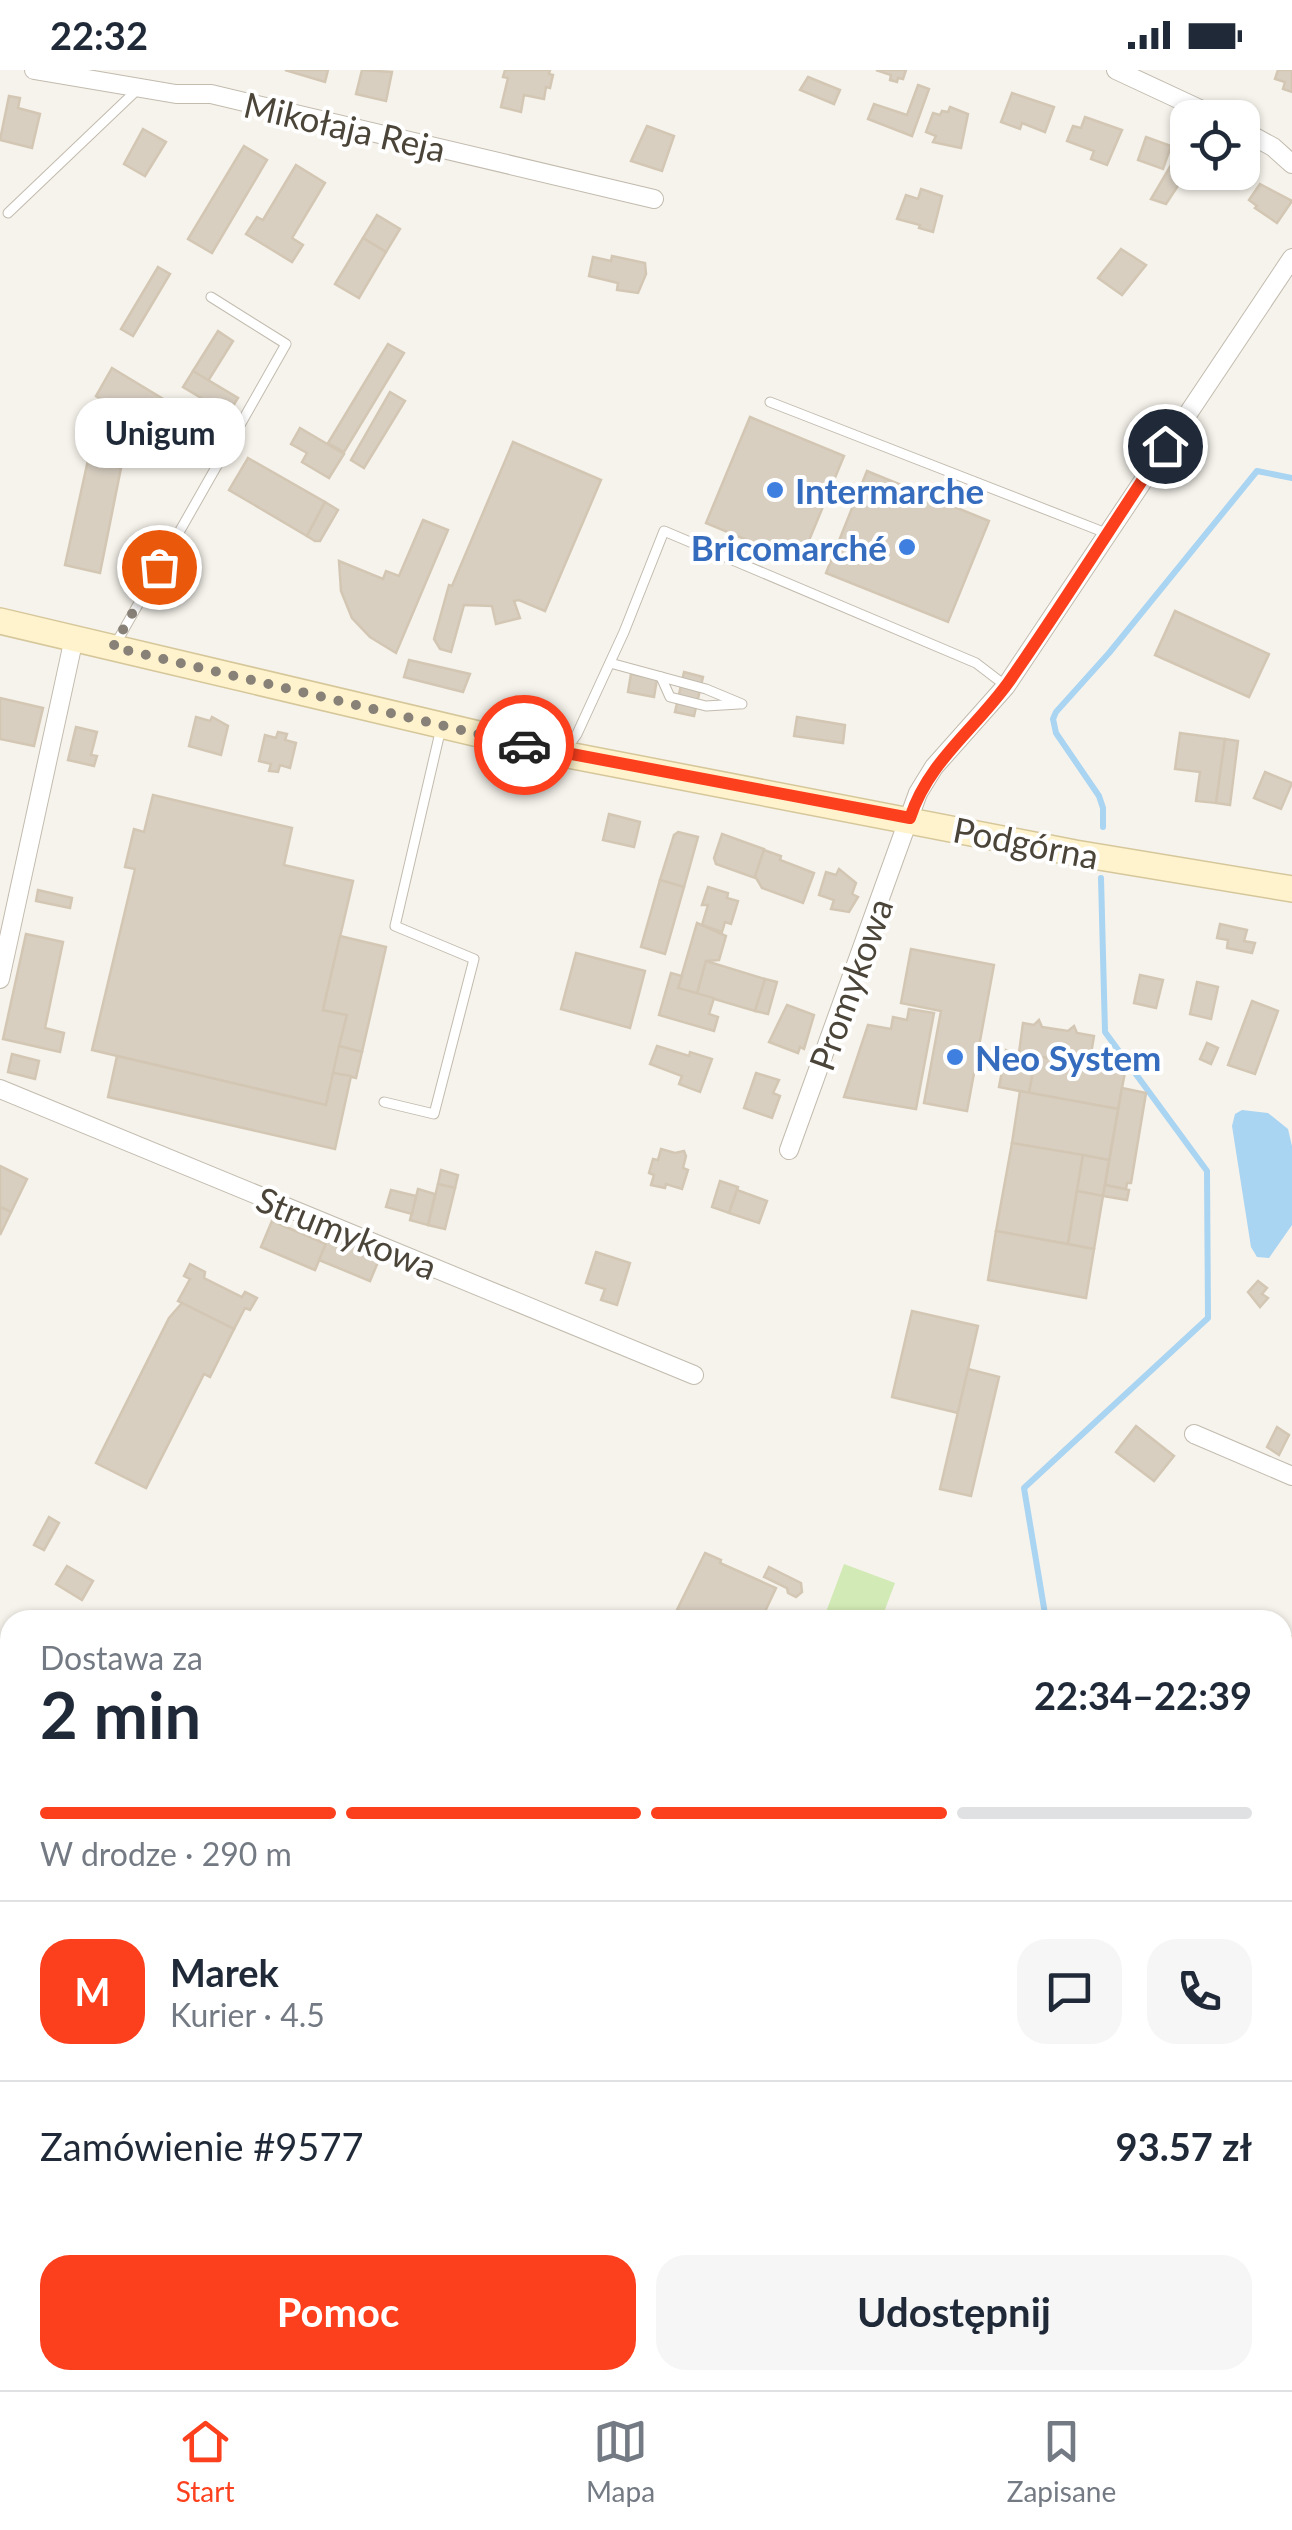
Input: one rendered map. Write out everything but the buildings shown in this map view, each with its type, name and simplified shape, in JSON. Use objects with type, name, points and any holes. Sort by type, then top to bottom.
[{"type":"main road","name":"Podgórna","points":[[0,621],[563,754],[1075,852],[1292,889]]},
{"type":"street","name":"Mikołaja Reja","points":[[34,70],[138,89],[211,94],[654,198]]},
{"type":"street","points":[[138,89],[152,70]]},
{"type":"street","points":[[1116,70],[1180,100]]},
{"type":"street","points":[[1260,140],[1292,164]]},
{"type":"street","name":"Promykowa","points":[[789,1150],[918,793],[934,767],[1006,686],[1292,258]]},
{"type":"street","points":[[0,979],[74,638]]},
{"type":"street","name":"Strumykowa","points":[[0,1089],[694,1375]]},
{"type":"street","points":[[1194,1434],[1292,1476]]},
{"type":"lane","points":[[8,213],[138,89]]},
{"type":"lane","points":[[113,647],[286,344],[211,296]]},
{"type":"lane","points":[[770,402],[1106,534]]},
{"type":"lane","points":[[563,754],[578,734],[664,531],[976,664],[1006,686]]},
{"type":"lane","points":[[610,663],[706,689],[742,704],[706,706],[670,697],[660,677]]},
{"type":"lane","points":[[384,1102],[434,1114],[474,959],[395,926],[442,725]]},
{"type":"green space","points":[[844,1564],[895,1583],[885,1610],[827,1610]]},
{"type":"water","points":[[1242,1110],[1268,1113],[1288,1129],[1292,1146],[1292,1225],[1269,1258],[1257,1257],[1251,1247],[1232,1126],[1235,1114]]},
{"type":"waterway","points":[[1103,827],[1099,796],[1056,733],[1056,712],[1257,471],[1292,478]]},
{"type":"waterway","points":[[1044,1610],[1024,1488],[1208,1318],[1207,1171],[1105,1032],[1101,878]]},
{"type":"way so far","points":[[159,567],[113,647],[524,745]]},
{"type":"place","name":"Intermarche","points":[[775,490]]},
{"type":"place","name":"Bricomarché","points":[[907,547]]},
{"type":"place","name":"Unigum","points":[[159,567]]},
{"type":"place","name":"Neo System","points":[[955,1057]]},
{"type":"route","points":[[524,745],[910,818],[918,793],[934,767],[1006,686],[1165,446]]}]
